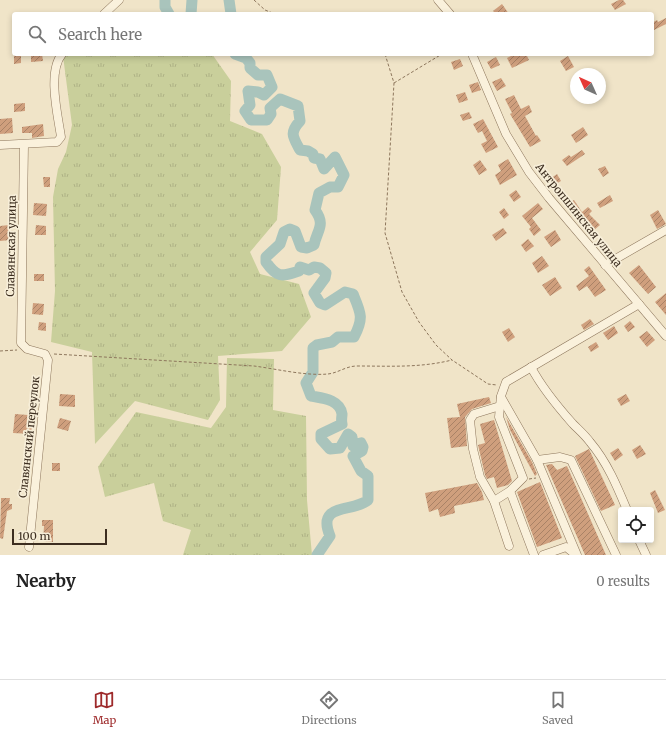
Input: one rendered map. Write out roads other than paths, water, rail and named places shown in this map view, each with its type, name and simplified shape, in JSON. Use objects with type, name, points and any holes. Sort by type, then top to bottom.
[{"type":"street","points":[[106,12],[119,0]]},
{"type":"street","points":[[438,0],[448,12]]},
{"type":"street","points":[[0,145],[24,145],[57,142],[61,138],[54,84],[56,71],[61,56]]},
{"type":"street","name":"Антропшинская улица","points":[[473,56],[503,127],[529,172],[605,265],[666,336]]},
{"type":"street","name":"Славянская улица","points":[[24,145],[21,343],[25,348],[45,354]]},
{"type":"street","points":[[605,265],[666,230]]},
{"type":"street","points":[[494,501],[510,491],[523,478],[499,417],[501,396],[506,382],[639,304]]},
{"type":"street","name":"Славянский переулок","points":[[29,547],[48,360],[45,354]]},
{"type":"street","points":[[531,367],[538,381],[555,403],[590,441],[603,459],[614,479],[626,507]]},
{"type":"street","points":[[501,396],[545,475],[576,555]]},
{"type":"street","points":[[500,406],[474,414],[470,420],[480,476],[494,501],[509,546]]},
{"type":"street","points":[[537,460],[560,457],[571,460],[616,555]]},
{"type":"street","points":[[510,491],[534,555]]},
{"type":"street","points":[[640,543],[646,555]]},
{"type":"street","points":[[543,555],[566,547],[576,555]]},
{"type":"waterway","points":[[165,0],[165,7],[168,12]]},
{"type":"waterway","points":[[191,12],[192,0]]},
{"type":"waterway","points":[[229,0],[231,12]]},
{"type":"waterway","points":[[240,56],[246,58],[250,63],[250,68],[258,75],[267,75],[272,87],[264,95],[258,92],[248,91],[250,105],[245,111],[251,120],[267,120],[271,114],[270,108],[280,99],[298,106],[300,121],[294,129],[293,135],[300,150],[308,151],[313,154],[314,158],[320,159],[324,169],[335,157],[344,175],[338,187],[330,187],[319,193],[315,210],[320,220],[320,228],[314,245],[307,248],[301,247],[295,231],[290,229],[284,232],[280,244],[266,257],[266,262],[270,267],[277,274],[281,275],[299,271],[300,267],[309,270],[314,267],[320,268],[326,273],[325,278],[314,293],[320,303],[325,305],[345,292],[353,294],[360,316],[359,325],[354,337],[338,337],[332,342],[317,345],[313,348],[313,372],[306,383],[311,396],[330,400],[341,409],[342,424],[321,434],[321,439],[330,449],[340,448],[348,434],[352,437],[353,446],[361,443],[363,447],[362,451],[353,456],[361,471],[368,476],[368,500],[361,504],[332,513],[328,518],[327,525],[330,536],[317,555]]}]
